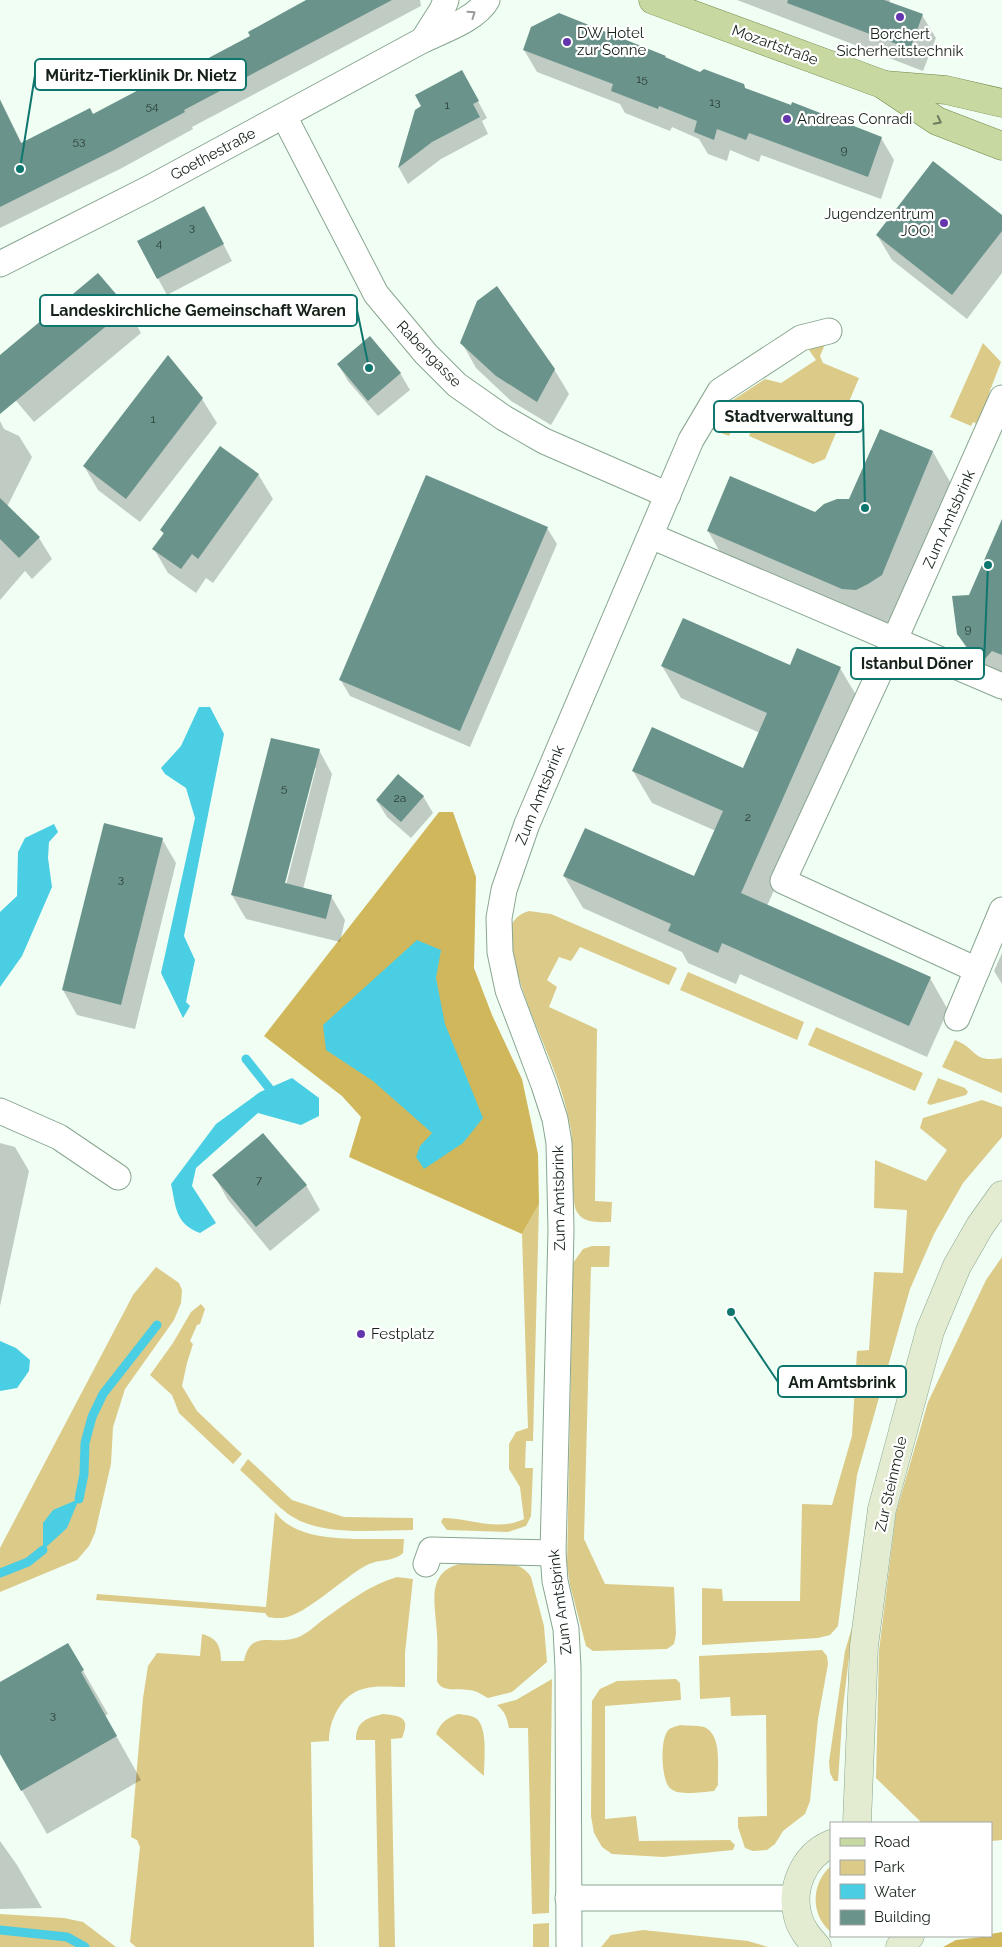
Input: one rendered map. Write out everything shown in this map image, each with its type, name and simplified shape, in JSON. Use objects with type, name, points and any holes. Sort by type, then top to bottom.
[{"type":"main road","name":"Mozartstraße","points":[[653,0],[882,84],[937,121],[1002,146]]},
{"type":"main road","points":[[882,84],[946,90],[1002,103]]},
{"type":"street","name":"Goethestraße","points":[[423,40],[442,10],[446,0]]},
{"type":"street","name":"Goethestraße","points":[[0,264],[148,189],[423,40],[458,24],[477,12],[487,0]]},
{"type":"street","name":"Rabengasse","points":[[284,116],[376,294],[426,354],[457,384],[504,418],[544,441],[668,494]]},
{"type":"street","name":"Zum Amtsbrink","points":[[569,1947],[568,1668],[566,1629],[555,1581],[553,1553],[561,1230],[559,1143],[555,1120],[544,1085],[508,990],[500,952],[499,918],[504,890],[526,824],[691,440],[720,391],[801,338],[829,331]]},
{"type":"street","name":"Zum Amtsbrink","points":[[977,970],[783,882],[1002,398]]},
{"type":"street","points":[[651,536],[1002,686]]},
{"type":"street","points":[[956,1018],[1002,910]]},
{"type":"street","points":[[0,1111],[59,1137],[118,1177]]},
{"type":"street","name":"Zur Steinmole","points":[[857,1822],[864,1646],[882,1510],[930,1331],[957,1266],[980,1226],[1002,1195]]},
{"type":"street","points":[[426,1564],[432,1550],[553,1553]]},
{"type":"street","points":[[816,1947],[805,1934],[798,1917],[795,1898],[804,1868],[814,1856],[830,1845]]},
{"type":"street","points":[[568,1898],[795,1898]]},
{"type":"street","points":[[900,1947],[909,1937]]},
{"type":"green space","points":[[821,341],[826,342],[820,356],[823,363],[859,378],[825,459],[813,464],[749,436],[755,421],[739,415],[729,436],[708,428],[716,411],[765,379],[781,383],[816,360],[809,350]]},
{"type":"green space","points":[[983,343],[1001,362],[989,393],[993,395],[980,426],[973,422],[971,426],[950,417]]},
{"type":"green space","points":[[529,911],[551,914],[677,968],[669,985],[580,947],[571,961],[559,957],[547,980],[557,987],[549,1007],[597,1029],[595,1201],[612,1202],[611,1222],[592,1222],[584,1219],[577,1212],[575,1206],[572,1138],[567,1110],[524,994],[509,946],[509,934],[512,924],[515,919]]},
{"type":"green space","points":[[688,972],[804,1022],[797,1040],[680,990]]},
{"type":"green space","points":[[816,1027],[923,1073],[915,1091],[808,1045]]},
{"type":"green space","points":[[955,1040],[985,1059],[1002,1058],[1002,1093],[942,1067]]},
{"type":"green space","points":[[938,1078],[965,1088],[968,1092],[966,1095],[930,1105],[927,1103]]},
{"type":"green space","points":[[982,1100],[1002,1107],[1002,1137],[963,1183],[934,1234],[910,1289],[857,1475],[838,1626],[830,1635],[818,1638],[702,1645],[702,1588],[722,1589],[723,1601],[800,1601],[802,1504],[832,1505],[852,1436],[857,1351],[869,1350],[874,1272],[903,1273],[907,1210],[874,1208],[875,1160],[926,1181],[947,1150],[920,1128],[923,1118]]},
{"type":"green space","points":[[539,1204],[533,1441],[526,1441],[525,1468],[533,1468],[531,1516],[526,1526],[508,1532],[447,1530],[441,1522],[443,1518],[494,1524],[514,1523],[524,1519],[520,1487],[509,1469],[509,1444],[516,1432],[528,1428],[522,1234]]},
{"type":"green space","points":[[592,1246],[610,1246],[609,1267],[591,1267],[584,1539],[605,1584],[674,1587],[676,1634],[674,1644],[667,1649],[593,1651],[586,1646],[570,1585],[567,1565],[573,1263],[583,1249]]},
{"type":"green space","points":[[1002,1257],[1002,1840],[992,1841],[992,1822],[921,1822],[876,1778],[879,1651],[896,1513],[928,1402],[986,1280]]},
{"type":"green space","points":[[156,1267],[179,1283],[182,1290],[181,1303],[174,1320],[125,1389],[113,1427],[111,1464],[95,1533],[89,1546],[77,1560],[0,1592],[0,1548],[133,1295]]},
{"type":"green space","points":[[201,1304],[205,1309],[200,1324],[197,1325],[190,1341],[193,1344],[182,1386],[197,1411],[242,1454],[233,1464],[179,1413],[172,1395],[150,1375],[173,1343],[191,1312]]},
{"type":"green space","points":[[248,1459],[292,1500],[344,1517],[413,1518],[413,1530],[348,1531],[316,1526],[301,1521],[282,1509],[240,1470]]},
{"type":"green space","points":[[275,1512],[286,1523],[298,1530],[312,1534],[343,1539],[404,1539],[403,1553],[395,1558],[367,1565],[303,1610],[283,1618],[268,1617],[265,1613],[96,1600],[97,1594],[266,1607]]},
{"type":"green space","points":[[469,1562],[503,1562],[519,1566],[526,1571],[531,1577],[544,1626],[547,1662],[512,1692],[488,1698],[474,1691],[447,1689],[439,1685],[437,1681],[435,1588],[445,1571],[455,1565]]},
{"type":"green space","points":[[397,1577],[413,1579],[405,1653],[405,1687],[373,1687],[355,1692],[338,1709],[331,1725],[329,1741],[311,1742],[314,1947],[136,1947],[130,1942],[140,1847],[137,1840],[131,1837],[143,1698],[148,1666],[157,1653],[200,1656],[202,1634],[215,1640],[219,1647],[221,1661],[244,1661],[247,1651],[252,1644],[258,1641],[290,1640],[299,1637],[359,1595],[387,1580]]},
{"type":"green space","points":[[853,1624],[843,1707],[838,1781],[834,1781],[830,1773],[829,1762],[845,1651]]},
{"type":"green space","points":[[822,1650],[827,1656],[828,1664],[818,1719],[810,1801],[805,1814],[783,1831],[775,1844],[767,1850],[753,1851],[745,1848],[738,1827],[738,1817],[767,1816],[766,1715],[731,1716],[730,1697],[700,1699],[699,1656]]},
{"type":"green space","points":[[552,1679],[549,1913],[532,1914],[528,1728],[509,1728],[505,1715],[497,1705],[516,1700]]},
{"type":"green space","points":[[676,1679],[680,1683],[681,1700],[605,1706],[605,1819],[636,1816],[639,1841],[730,1840],[735,1845],[733,1850],[663,1857],[612,1854],[602,1847],[594,1833],[591,1816],[592,1701],[600,1689],[617,1681]]},
{"type":"green space","points":[[383,1714],[400,1717],[405,1722],[402,1738],[391,1739],[395,1947],[379,1947],[375,1740],[356,1740],[360,1724],[367,1719]]},
{"type":"green space","points":[[458,1714],[468,1715],[477,1719],[483,1730],[485,1746],[484,1776],[436,1734],[445,1721]]},
{"type":"green space","points":[[680,1725],[704,1727],[714,1737],[718,1753],[718,1785],[714,1791],[680,1792],[671,1789],[668,1785],[663,1771],[663,1744],[668,1730]]},
{"type":"green space","points":[[830,1867],[830,1931],[819,1917],[816,1908],[817,1890],[824,1873]]},
{"type":"green space","points":[[0,1914],[64,1918],[83,1922],[116,1947],[0,1947]]},
{"type":"green space","points":[[549,1923],[549,1947],[533,1947],[533,1924]]},
{"type":"green space","points":[[643,1930],[748,1941],[768,1947],[601,1947],[611,1935]]},
{"type":"shaded area","points":[[439,812],[453,812],[476,877],[474,968],[492,1015],[522,1079],[538,1154],[539,1204],[522,1234],[349,1157],[361,1117],[342,1096],[264,1036]]},
{"type":"shaded area","points":[[1002,1932],[1002,1947],[943,1947],[956,1940],[992,1937],[992,1934]]},
{"type":"water","points":[[199,707],[210,707],[224,734],[184,936],[195,960],[186,1002],[190,1006],[183,1018],[161,973],[195,818],[186,788],[165,774],[161,768],[181,746]]},
{"type":"water","points":[[54,824],[58,832],[49,842],[48,858],[52,887],[22,956],[0,987],[0,912],[17,896],[18,852],[25,838]]},
{"type":"water","points":[[417,940],[441,950],[436,978],[445,1024],[483,1118],[463,1143],[424,1169],[416,1157],[420,1146],[432,1133],[373,1081],[326,1050],[323,1025]]},
{"type":"water","points":[[292,1078],[319,1098],[319,1116],[301,1125],[258,1113],[196,1168],[192,1186],[216,1223],[200,1233],[186,1225],[178,1214],[171,1184],[216,1124],[260,1092]]},
{"type":"water","points":[[0,1341],[16,1348],[30,1360],[29,1371],[17,1388],[0,1391]]},
{"type":"water","points":[[79,1499],[67,1528],[43,1550],[43,1523],[53,1510]]},
{"type":"building","points":[[306,0],[392,0],[184,110],[185,112],[112,151],[0,207],[0,100],[21,143],[90,108],[93,114],[165,76],[167,80],[250,36],[248,32]]},
{"type":"building","points":[[788,0],[884,0],[923,14],[910,49],[787,3]]},
{"type":"building","points":[[559,13],[666,56],[700,72],[704,69],[744,84],[745,88],[791,105],[792,102],[882,137],[868,177],[749,133],[746,140],[717,129],[714,140],[694,132],[697,121],[659,106],[658,109],[611,91],[613,84],[523,50],[531,27]]},
{"type":"building","points":[[462,70],[479,101],[473,104],[480,117],[432,142],[398,168],[415,110],[421,106],[415,95]]},
{"type":"building","name":"Jugendzentrum JOO!","points":[[933,161],[1002,215],[1002,231],[952,295],[876,235]]},
{"type":"building","points":[[204,206],[224,244],[157,279],[137,241]]},
{"type":"building","points":[[98,273],[128,308],[0,414],[0,355]]},
{"type":"building","points":[[497,286],[555,369],[537,402],[496,376],[460,343],[477,301]]},
{"type":"building","points":[[370,336],[401,373],[368,401],[337,364]]},
{"type":"building","points":[[168,355],[203,398],[126,499],[83,466]]},
{"type":"building","points":[[880,429],[933,451],[882,575],[868,584],[856,590],[842,589],[707,531],[730,476],[815,512],[824,504],[837,499],[849,499]]},
{"type":"building","points":[[220,446],[259,474],[198,559],[192,554],[181,569],[152,549],[164,533],[160,530]]},
{"type":"building","points":[[426,475],[548,527],[460,731],[339,680]]},
{"type":"building","points":[[0,498],[40,537],[19,558],[0,539]]},
{"type":"building","points":[[1002,519],[1002,655],[992,651],[982,662],[976,659],[957,634],[952,596],[969,595]]},
{"type":"building","points":[[683,618],[790,665],[797,648],[841,667],[741,893],[931,977],[909,1026],[722,943],[718,953],[668,931],[671,924],[563,876],[585,828],[694,876],[723,811],[632,771],[652,727],[743,768],[767,713],[661,666]]},
{"type":"building","points":[[271,738],[320,749],[285,883],[332,895],[326,919],[231,895]]},
{"type":"building","points":[[398,774],[424,796],[401,822],[376,800]]},
{"type":"building","points":[[104,823],[163,838],[121,1005],[62,990]]},
{"type":"building","points":[[263,1133],[307,1185],[256,1227],[212,1175]]},
{"type":"building","points":[[68,1643],[84,1670],[81,1672],[117,1736],[21,1791],[0,1754],[0,1682]]},
{"type":"waterway","points":[[246,1059],[269,1088]]},
{"type":"waterway","points":[[79,1499],[84,1474],[85,1443],[92,1417],[103,1394],[157,1325]]},
{"type":"waterway","points":[[0,1573],[28,1562],[43,1550]]},
{"type":"waterway","points":[[0,1930],[67,1937],[85,1947]]},
{"type":"place","name":"Borchert Sicherheitstechnik","points":[[900,17]]},
{"type":"place","name":"DW Hotel zur Sonne","points":[[567,42]]},
{"type":"place","name":"Andreas Conradi","points":[[787,119]]},
{"type":"place","name":"Müritz-Tierklinik Dr. Nietz","points":[[20,169]]},
{"type":"place","name":"Jugendzentrum JOO!","points":[[944,223]]},
{"type":"place","name":"Landeskirchliche Gemeinschaft Waren","points":[[369,368]]},
{"type":"place","name":"Stadtverwaltung","points":[[865,508]]},
{"type":"place","name":"Istanbul Döner","points":[[988,565]]},
{"type":"place","name":"Am Amtsbrink","points":[[731,1312]]},
{"type":"place","name":"Festplatz","points":[[361,1334]]}]
